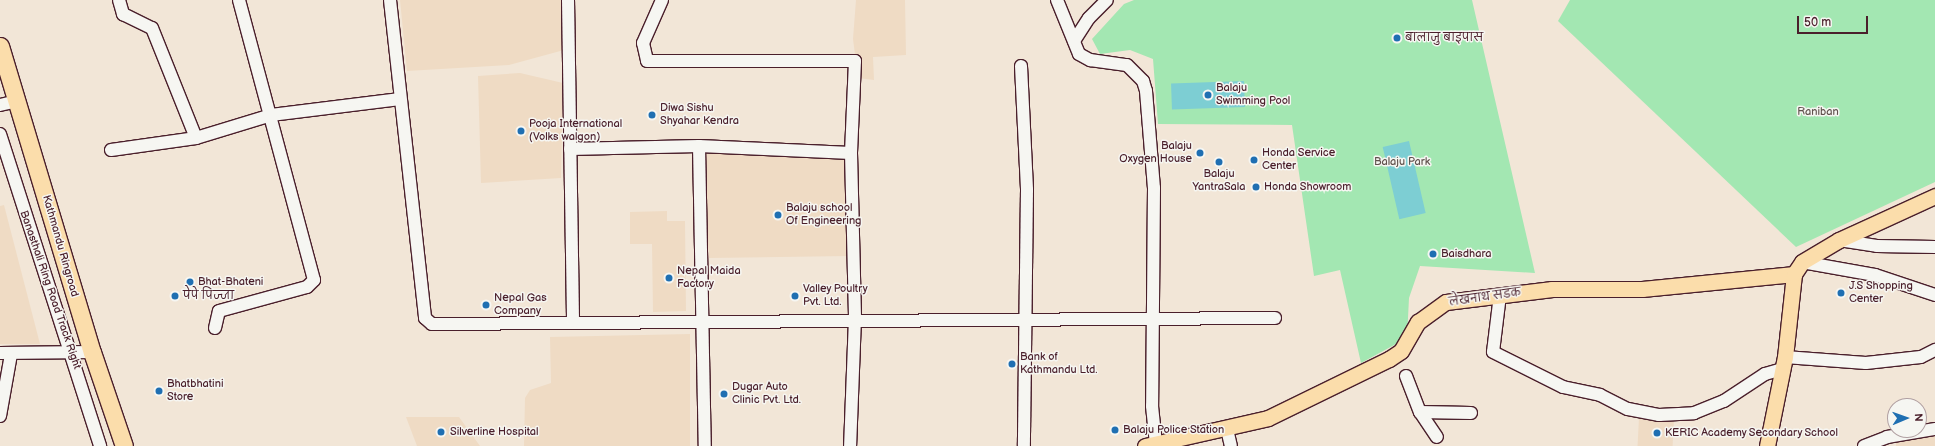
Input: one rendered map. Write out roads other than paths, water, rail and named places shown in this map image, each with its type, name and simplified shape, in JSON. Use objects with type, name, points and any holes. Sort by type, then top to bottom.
[{"type":"highway","name":"Kathmandu Ringroad","points":[[0,46],[18,101],[92,352],[124,446]]},
{"type":"main road","points":[[1767,446],[1784,363],[1798,268],[1840,240],[1935,196]]},
{"type":"main road","name":"लेखनाथ सडक","points":[[1150,444],[1227,429],[1268,418],[1389,359],[1401,351],[1418,322],[1446,302],[1552,289],[1657,288],[1798,268]]},
{"type":"street","points":[[119,0],[123,14],[152,28],[196,138]]},
{"type":"street","points":[[216,328],[219,311],[307,287],[314,280],[239,0]]},
{"type":"street","points":[[390,0],[425,318],[432,324],[855,318],[1024,318],[1154,321],[1275,318]]},
{"type":"street","points":[[568,0],[573,321]]},
{"type":"street","points":[[662,0],[643,43],[647,61],[855,62],[851,153],[855,318],[850,446]]},
{"type":"street","points":[[1057,0],[1079,54],[1090,60],[1127,65],[1143,80],[1153,158],[1154,321],[1150,444]]},
{"type":"street","points":[[1074,41],[1089,18],[1107,0]]},
{"type":"street","points":[[1021,66],[1027,190],[1024,318],[1024,446]]},
{"type":"street","points":[[111,150],[196,138],[271,115],[400,99]]},
{"type":"street","points":[[0,105],[18,101]]},
{"type":"street","name":"Banasthali Ring Road Track Right","points":[[0,134],[73,353],[100,446]]},
{"type":"street","points":[[570,149],[699,146],[851,153]]},
{"type":"street","points":[[699,146],[705,446]]},
{"type":"street","points":[[1840,240],[1877,246],[1935,247]]},
{"type":"street","points":[[1798,268],[1875,275],[1935,295]]},
{"type":"street","points":[[1500,295],[1493,352],[1563,387],[1600,395],[1628,409],[1659,415],[1694,413],[1724,401],[1784,363],[1866,363],[1921,357],[1935,350]]},
{"type":"street","points":[[0,416],[6,353],[92,352]]},
{"type":"street","points":[[1406,376],[1420,412],[1437,437]]},
{"type":"street","points":[[1420,412],[1471,414]]},
{"type":"street","points":[[1227,429],[1231,446]]},
{"type":"street","points":[[1864,446],[1887,437],[1935,429]]},
{"type":"water","name":"Balaju Swimming Pool","points":[[1244,81],[1245,107],[1172,110],[1171,84]]},
{"type":"water","points":[[1409,141],[1426,213],[1399,219],[1383,147]]},
{"type":"place","name":"बालाजु बाइपास","points":[[1397,38]]},
{"type":"place","name":"Balaju Swimming Pool","points":[[1208,95]]},
{"type":"place","name":"Diwa Sishu Shyahar Kendra","points":[[652,115]]},
{"type":"place","name":"Pooja International (Volks walgon)","points":[[521,131]]},
{"type":"place","name":"Balaju Oxygen House","points":[[1200,153]]},
{"type":"place","name":"Honda Service Center","points":[[1254,160]]},
{"type":"place","name":"Balaju YantraSala","points":[[1219,162]]},
{"type":"place","name":"Honda Showroom","points":[[1256,187]]},
{"type":"place","name":"Balaju school Of Engineering","points":[[778,215]]},
{"type":"place","name":"Baisdhara","points":[[1433,254]]},
{"type":"place","name":"Nepal Maida Factory","points":[[669,278]]},
{"type":"place","name":"Bhat-Bhateni","points":[[190,282]]},
{"type":"place","name":"J.S Shopping Center","points":[[1841,293]]},
{"type":"place","name":"पेपे पिज्जा","points":[[175,296]]},
{"type":"place","name":"Valley Poultry Pvt. Ltd.","points":[[795,296]]},
{"type":"place","name":"Nepal Gas Company","points":[[486,305]]},
{"type":"place","name":"Bank of Kathmandu Ltd.","points":[[1012,364]]},
{"type":"place","name":"Bhatbhatini Store","points":[[159,391]]},
{"type":"place","name":"Dugar Auto Clinic Pvt. Ltd.","points":[[724,394]]},
{"type":"place","name":"Balaju Police Station","points":[[1115,430]]},
{"type":"place","name":"Silverline Hospital","points":[[441,432]]},
{"type":"place","name":"KERIC Academy Secondary School","points":[[1657,433]]},
{"type":"park label","name":"Raniban","points":[[1818,112]]},
{"type":"park label","name":"Balaju Park","points":[[1402,162]]}]
